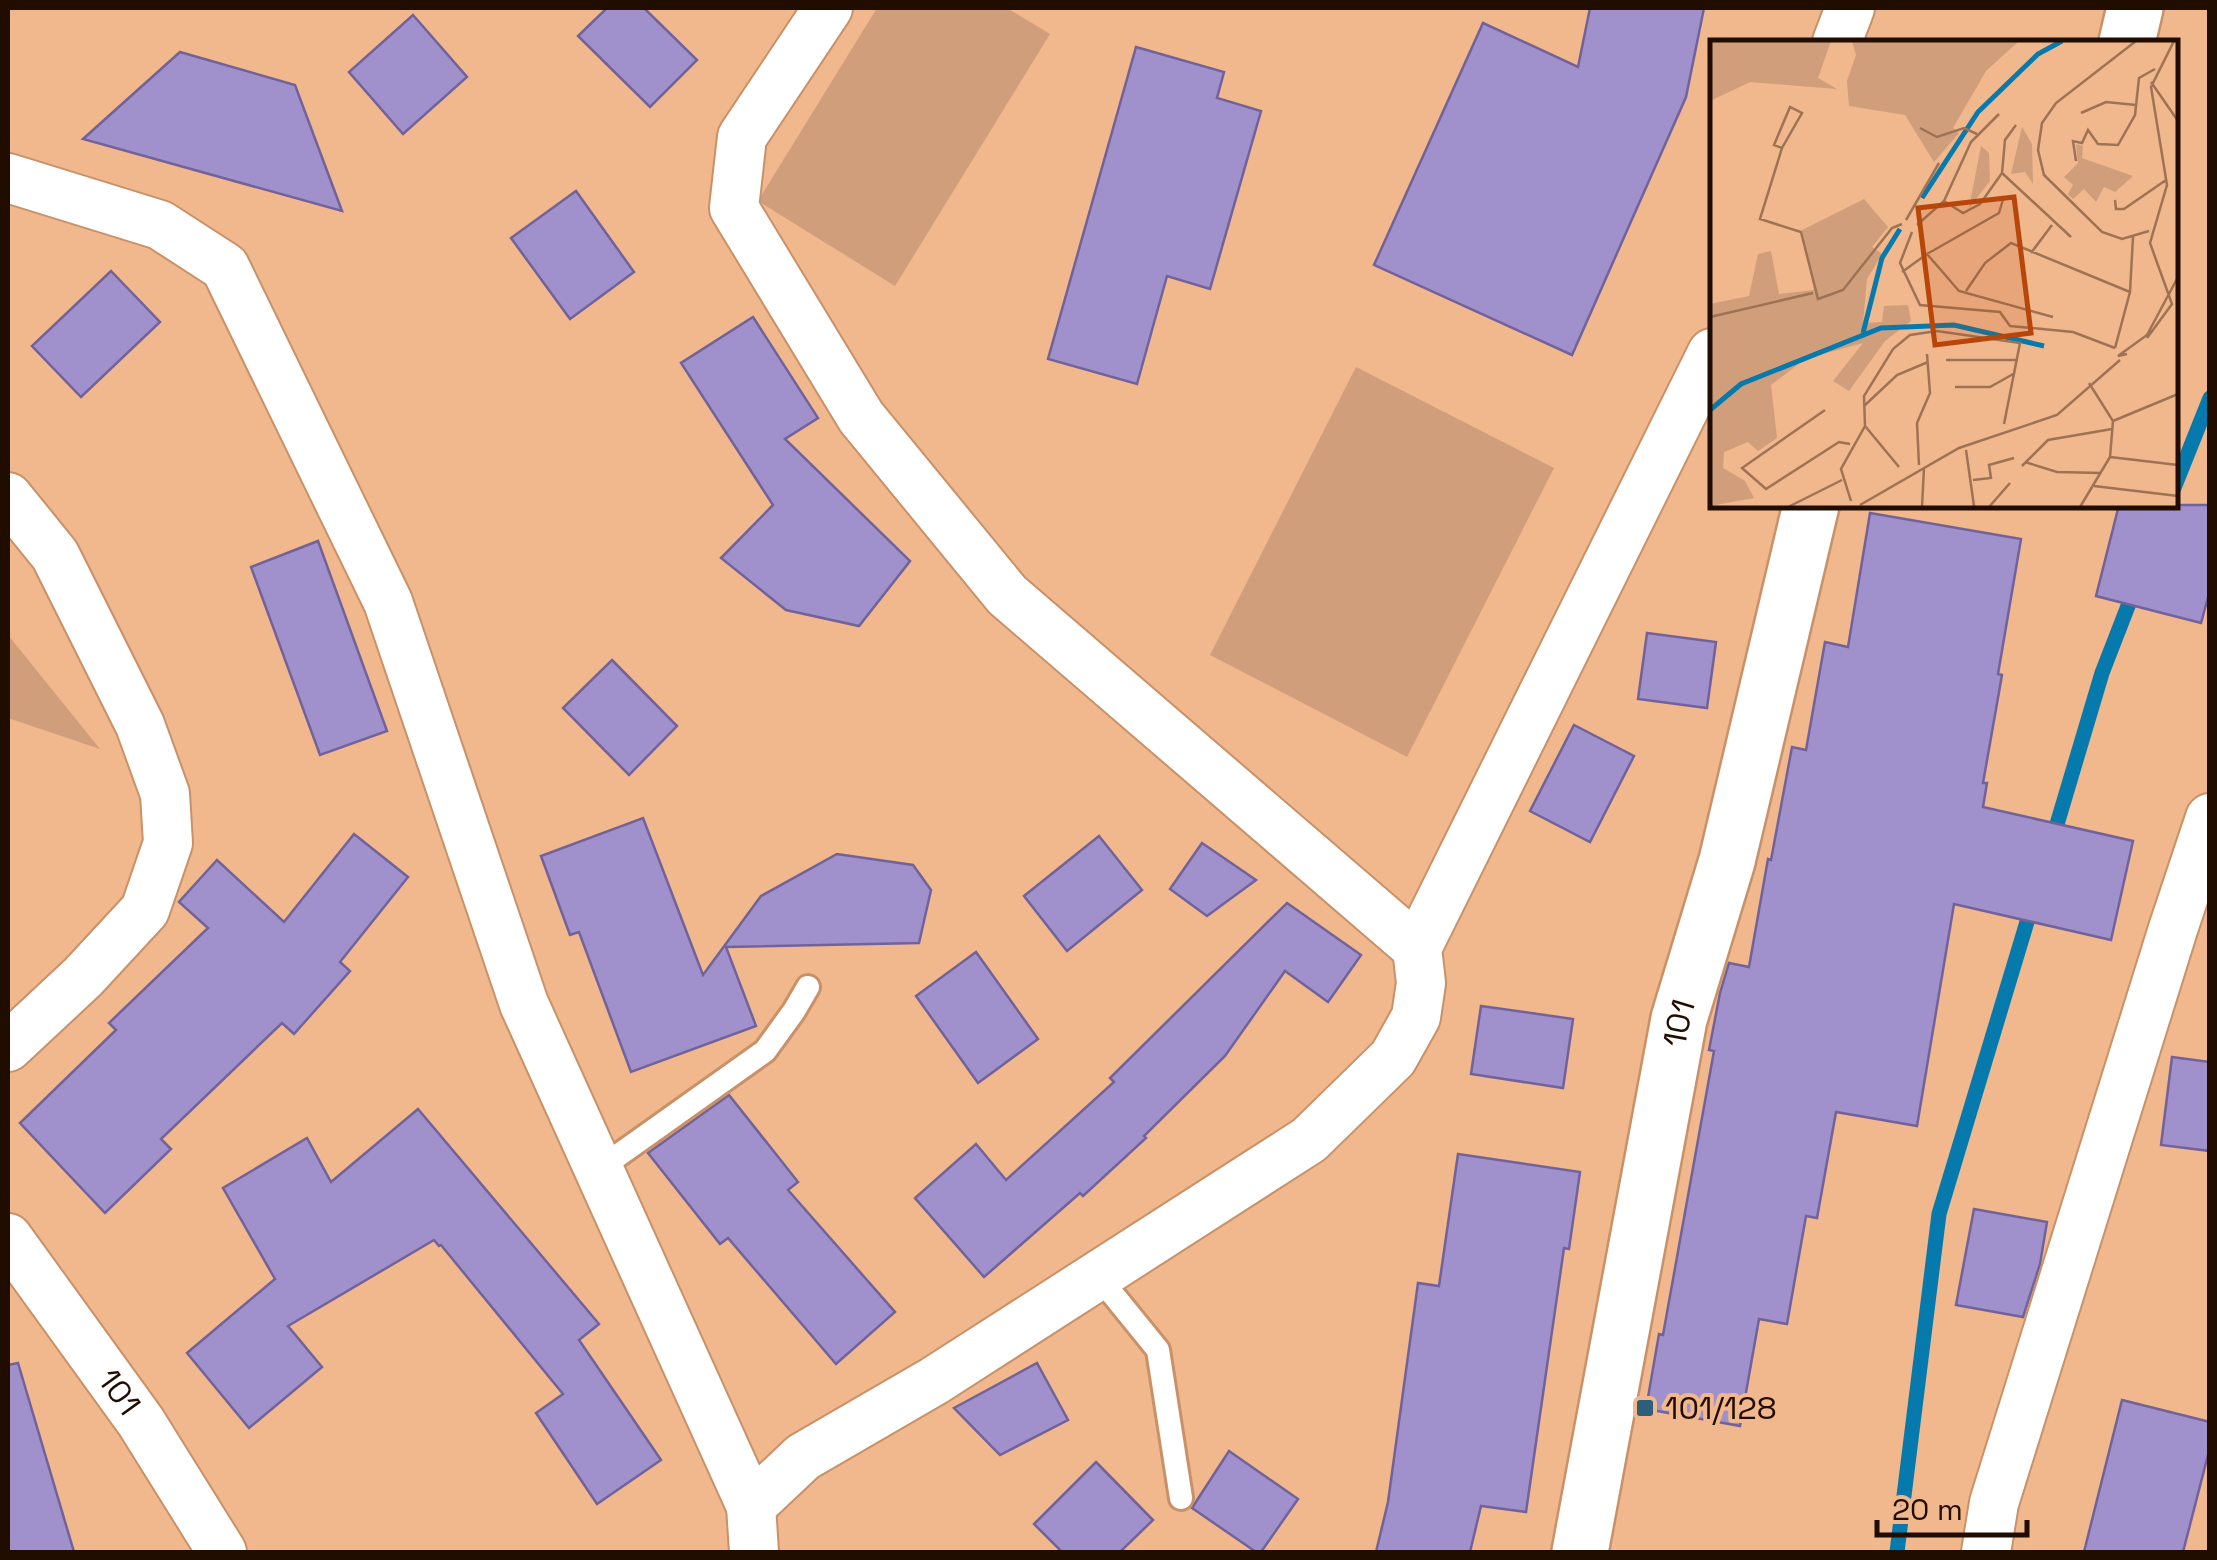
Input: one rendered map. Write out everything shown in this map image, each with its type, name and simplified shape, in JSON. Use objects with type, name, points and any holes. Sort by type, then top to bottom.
[{"type":"street","points":[[828,8],[742,137],[734,208],[861,417],[1007,596],[1417,948]]},
{"type":"street","points":[[1838,40],[1850,8]]},
{"type":"street","points":[[2127,40],[2135,8]]},
{"type":"street","points":[[8,178],[160,224],[225,267],[388,602],[524,1004],[751,1506],[754,1552]]},
{"type":"street","points":[[751,1506],[803,1457],[934,1381],[1309,1140],[1393,1058],[1416,1017],[1422,983],[1417,948],[1710,357]]},
{"type":"street","points":[[8,497],[55,556],[140,725],[165,794],[168,843],[145,910],[8,1047]]},
{"type":"street","name":"101","points":[[1580,1552],[1680,1020],[1728,861],[1810,508]]},
{"type":"street","points":[[1986,1552],[1994,1503],[2210,818]]},
{"type":"street","name":"101","points":[[8,1238],[141,1422],[222,1552]]},
{"type":"lane","points":[[599,1169],[765,1051],[808,987]]},
{"type":"lane","points":[[1098,1276],[1158,1350],[1182,1498]]},
{"type":"shaded area","points":[[877,8],[1007,8],[1050,34],[895,286],[758,201]]},
{"type":"shaded area","points":[[1356,367],[1554,468],[1407,757],[1210,655]]},
{"type":"shaded area","points":[[8,635],[100,749],[8,718]]},
{"type":"building","points":[[607,8],[644,8],[697,60],[650,107],[578,36]]},
{"type":"building","points":[[1590,8],[1704,8],[1686,97],[1572,355],[1374,265],[1483,23],[1578,67]]},
{"type":"building","points":[[413,15],[467,77],[403,134],[349,72]]},
{"type":"building","points":[[1136,47],[1224,72],[1217,98],[1261,111],[1210,289],[1167,276],[1137,384],[1048,359]]},
{"type":"building","points":[[180,52],[295,85],[342,211],[83,139]]},
{"type":"building","points":[[576,191],[634,272],[570,319],[511,238]]},
{"type":"building","points":[[111,271],[160,322],[81,397],[32,346]]},
{"type":"building","points":[[753,317],[818,418],[785,439],[910,561],[859,626],[786,610],[721,558],[773,505],[681,363]]},
{"type":"building","points":[[2210,505],[2210,590],[2201,623],[2096,596],[2118,508]]},
{"type":"building","points":[[1870,513],[2021,539],[1998,674],[2002,675],[1983,783],[1987,783],[1983,807],[2133,841],[2111,940],[1954,904],[1917,1126],[1836,1112],[1817,1218],[1806,1216],[1787,1324],[1759,1319],[1740,1426],[1646,1409],[1714,1051],[1709,1050],[1720,993],[1729,963],[1749,967],[1792,747],[1806,750],[1825,642],[1848,647]]},
{"type":"building","points":[[318,541],[387,731],[320,755],[251,567]]},
{"type":"building","points":[[1647,633],[1716,642],[1707,708],[1638,699]]},
{"type":"building","points":[[612,660],[677,726],[629,775],[563,708]]},
{"type":"building","points":[[1574,725],[1634,756],[1590,842],[1530,811]]},
{"type":"building","points":[[643,818],[703,975],[761,896],[837,854],[913,865],[931,890],[919,943],[726,947],[756,1026],[631,1072],[579,932],[570,935],[541,856]]},
{"type":"building","points":[[354,834],[408,877],[340,962],[350,971],[294,1034],[282,1023],[161,1139],[171,1149],[105,1213],[20,1123],[116,1030],[109,1023],[208,928],[179,902],[217,860],[284,922]]},
{"type":"building","points":[[1099,836],[1142,890],[1067,951],[1024,896]]},
{"type":"building","points":[[1202,843],[1256,880],[1207,916],[1170,889]]},
{"type":"building","points":[[1287,903],[1361,955],[1328,1002],[1285,971],[1225,1056],[1146,1138],[984,1277],[915,1198],[976,1144],[1006,1180],[1114,1082],[1110,1078]]},
{"type":"building","points":[[976,952],[1038,1039],[978,1083],[916,996]]},
{"type":"building","points":[[1481,1006],[1573,1019],[1563,1088],[1471,1074]]},
{"type":"building","points":[[2172,1057],[2210,1062],[2210,1151],[2161,1145]]},
{"type":"building","points":[[729,1095],[798,1182],[788,1190],[895,1312],[836,1364],[728,1238],[720,1244],[648,1153]]},
{"type":"building","points":[[418,1109],[599,1324],[579,1340],[661,1460],[597,1504],[536,1413],[563,1394],[434,1240],[288,1326],[322,1367],[249,1428],[187,1353],[275,1279],[223,1188],[307,1138],[331,1182]]},
{"type":"building","points":[[1458,1154],[1580,1172],[1569,1249],[1564,1248],[1526,1512],[1481,1506],[1470,1552],[1376,1552],[1388,1502],[1418,1283],[1439,1286]]},
{"type":"building","points":[[1974,1209],[2047,1222],[2040,1264],[2023,1317],[1956,1305]]},
{"type":"building","points":[[18,1363],[74,1552],[8,1552],[8,1365]]},
{"type":"building","points":[[1037,1363],[1068,1420],[1000,1455],[954,1408]]},
{"type":"building","points":[[2122,1400],[2210,1422],[2210,1447],[2183,1552],[2084,1552]]},
{"type":"building","points":[[1229,1451],[1298,1499],[1261,1552],[1192,1508]]},
{"type":"building","points":[[1096,1462],[1153,1520],[1120,1552],[1062,1552],[1034,1524]]},
{"type":"waterway","points":[[2177,480],[2210,398]]},
{"type":"waterway","points":[[2052,841],[2102,673],[2135,588]]},
{"type":"waterway","points":[[1897,1552],[1939,1214],[2033,902]]},
{"type":"place","name":"101/128","points":[[1645,1408]]}]
